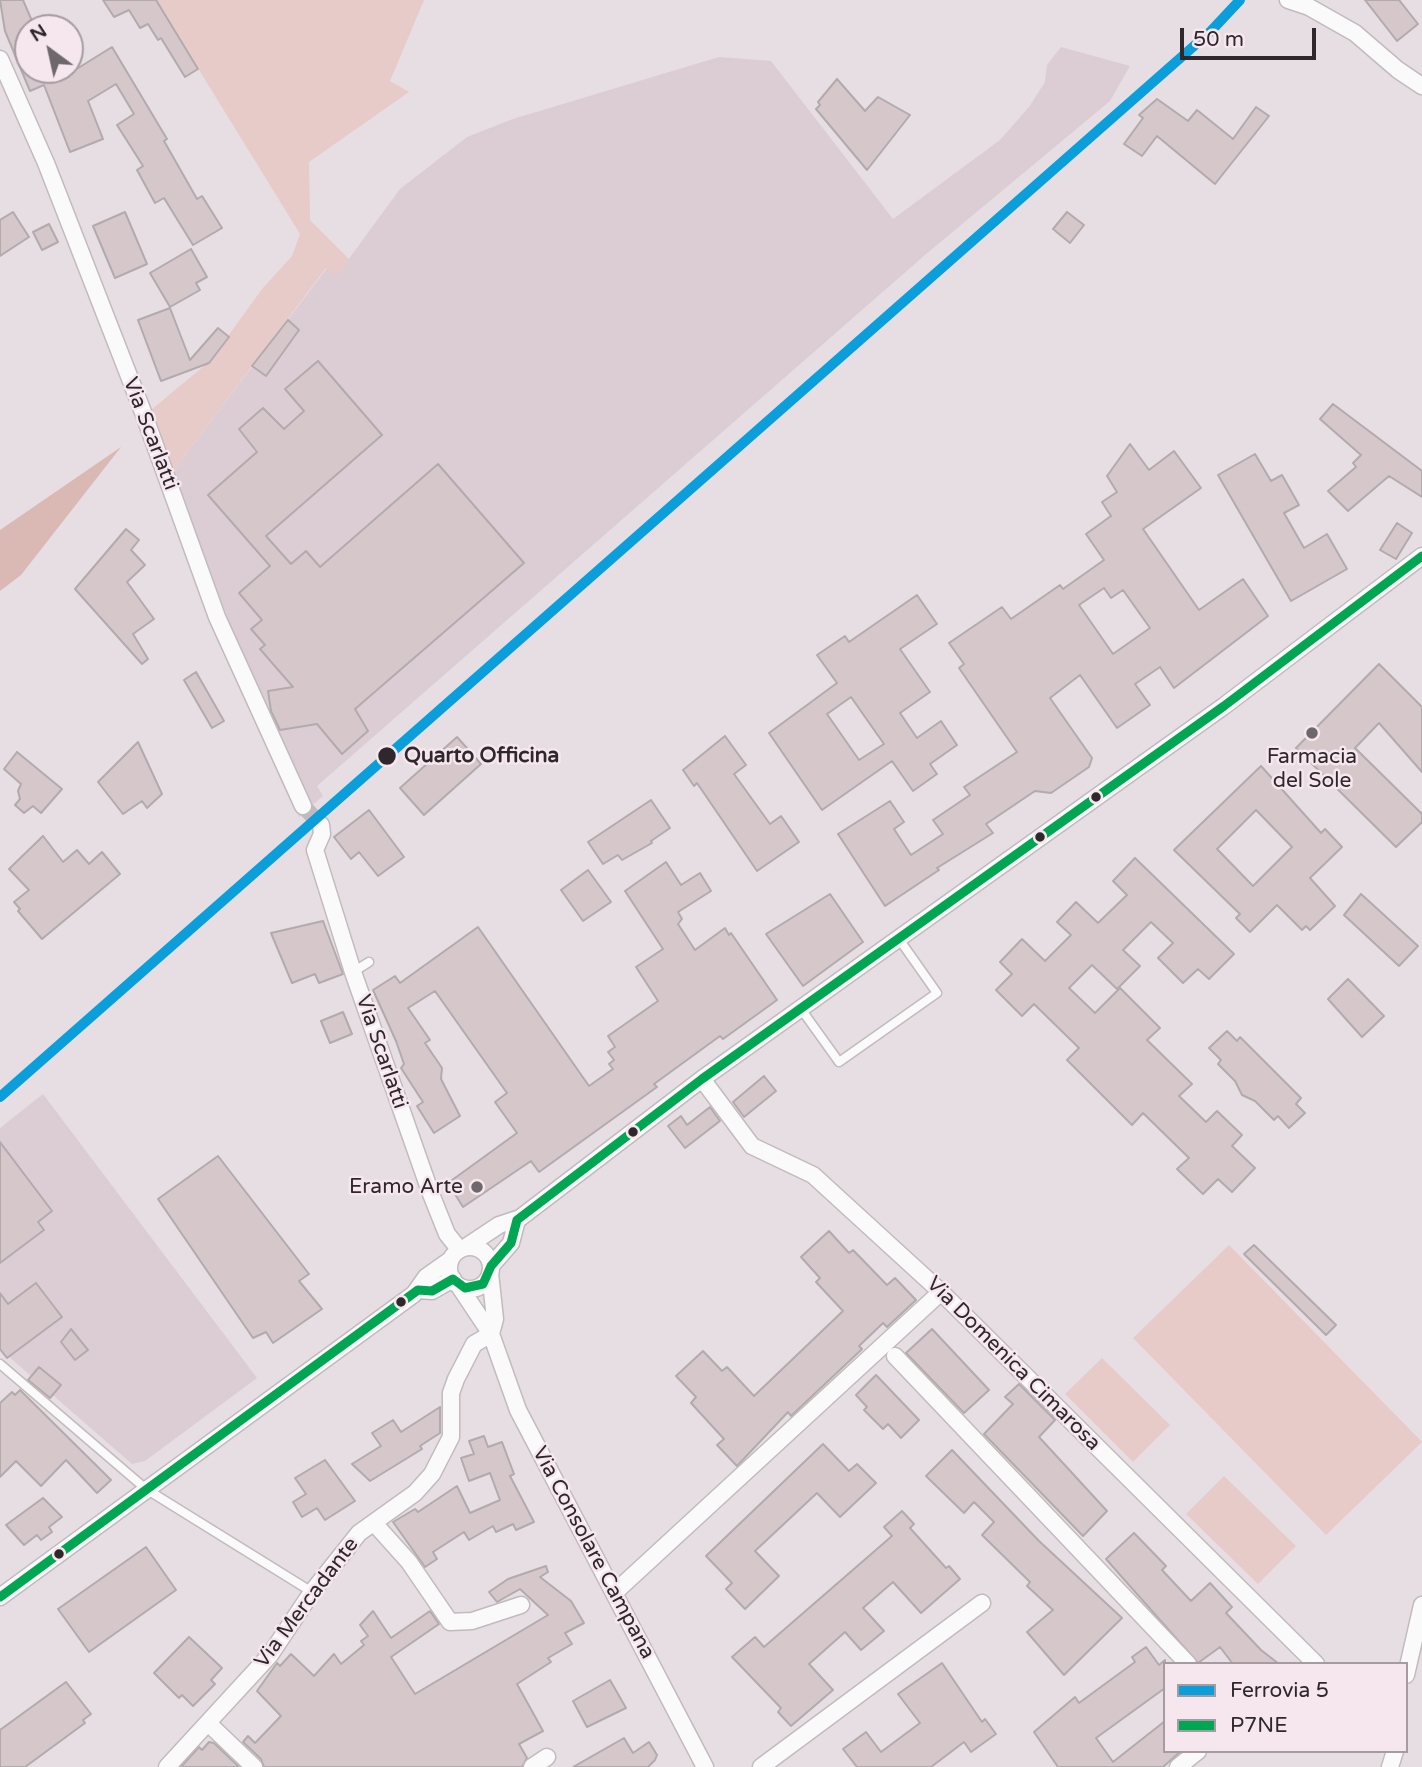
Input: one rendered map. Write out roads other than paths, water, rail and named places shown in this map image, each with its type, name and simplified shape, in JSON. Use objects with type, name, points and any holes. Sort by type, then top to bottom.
[{"type":"street","points":[[1288,0],[1320,12],[1354,33],[1422,86]]},
{"type":"street","name":"Via Scarlatti","points":[[0,59],[46,163],[217,617],[303,806]]},
{"type":"street","points":[[0,1597],[418,1290],[426,1277],[458,1252],[499,1225],[517,1220],[702,1079],[1224,706],[1422,556]]},
{"type":"street","name":"Via Scarlatti","points":[[321,825],[322,834],[315,850],[353,972],[431,1194],[447,1234],[458,1252]]},
{"type":"street","name":"Via Domenica Cimarosa","points":[[702,1079],[752,1146],[813,1175],[941,1292],[1314,1662]]},
{"type":"street","points":[[418,1290],[432,1291],[456,1283],[478,1287],[511,1243],[517,1220]]},
{"type":"street","points":[[458,1252],[480,1249],[491,1270]]},
{"type":"street","points":[[456,1283],[458,1252]]},
{"type":"street","name":"Via Consolare Campana","points":[[491,1270],[495,1319],[491,1334]]},
{"type":"street","name":"Via Consolare Campana","points":[[456,1283],[491,1334],[509,1391],[705,1767]]},
{"type":"street","points":[[614,1593],[941,1292]]},
{"type":"street","name":"Via Mercadante","points":[[167,1767],[270,1655],[312,1592],[359,1533],[415,1493],[432,1474],[451,1437],[451,1393],[456,1379],[474,1344],[491,1334]]},
{"type":"street","points":[[895,1356],[1186,1662]]},
{"type":"street","points":[[374,1523],[409,1562],[450,1622],[472,1621],[521,1605]]},
{"type":"street","points":[[761,1767],[982,1603]]},
{"type":"street","points":[[1408,1662],[1422,1605]]},
{"type":"street","points":[[208,1723],[254,1767]]},
{"type":"street","points":[[1178,1767],[1196,1753]]},
{"type":"street","points":[[532,1767],[547,1757]]},
{"type":"lane","points":[[801,1009],[839,1062],[937,993],[898,939]]},
{"type":"lane","points":[[353,972],[369,962]]},
{"type":"lane","points":[[0,1364],[146,1489],[312,1592]]},
{"type":"tunnel","points":[[303,806],[321,825]]},
{"type":"rail line","name":"5","points":[[0,1097],[1211,31],[1240,0]]},
{"type":"place","name":"Farmacia del Sole","points":[[1312,733]]},
{"type":"place","name":"Quarto Officina","points":[[387,756]]},
{"type":"place","name":"Eramo Arte","points":[[477,1187]]}]
